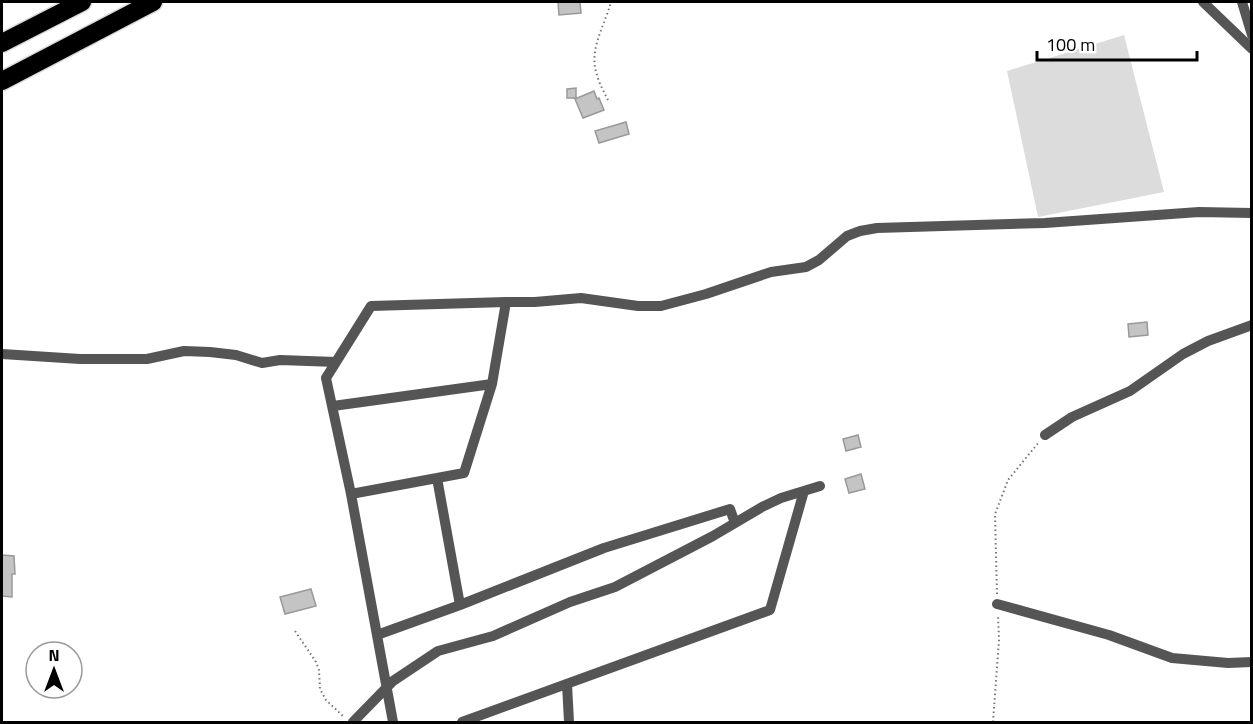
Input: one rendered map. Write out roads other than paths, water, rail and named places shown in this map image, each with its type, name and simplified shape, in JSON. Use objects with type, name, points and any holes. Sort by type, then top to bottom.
[{"type":"highway","points":[[2,42],[82,2]]},
{"type":"highway","points":[[2,81],[153,2]]},
{"type":"street","points":[[1203,2],[1251,49]]},
{"type":"street","points":[[1242,2],[1251,35]]},
{"type":"street","points":[[393,723],[351,494],[326,378],[371,306],[535,302],[581,298],[638,306],[661,306],[706,294],[771,272],[806,267],[819,260],[847,236],[877,228],[1045,223],[1199,212],[1251,213]]},
{"type":"street","points":[[351,494],[464,473],[492,384],[506,302]]},
{"type":"street","points":[[1045,435],[1072,417],[1130,391],[1183,354],[1208,341],[1251,325]]},
{"type":"street","points":[[2,354],[80,360],[147,359],[193,352],[236,355],[262,363],[280,360],[336,362]]},
{"type":"street","points":[[333,406],[492,384]]},
{"type":"street","points":[[437,478],[460,605]]},
{"type":"street","points":[[353,723],[393,681],[438,651],[492,636],[570,602],[615,587],[781,498],[820,486]]},
{"type":"street","points":[[462,723],[486,718],[567,684],[770,610],[804,491]]},
{"type":"street","points":[[377,635],[604,548],[730,509],[735,523]]},
{"type":"street","points":[[997,604],[1109,635],[1172,658],[1228,663],[1251,662]]},
{"type":"street","points":[[567,684],[569,723]]}]
